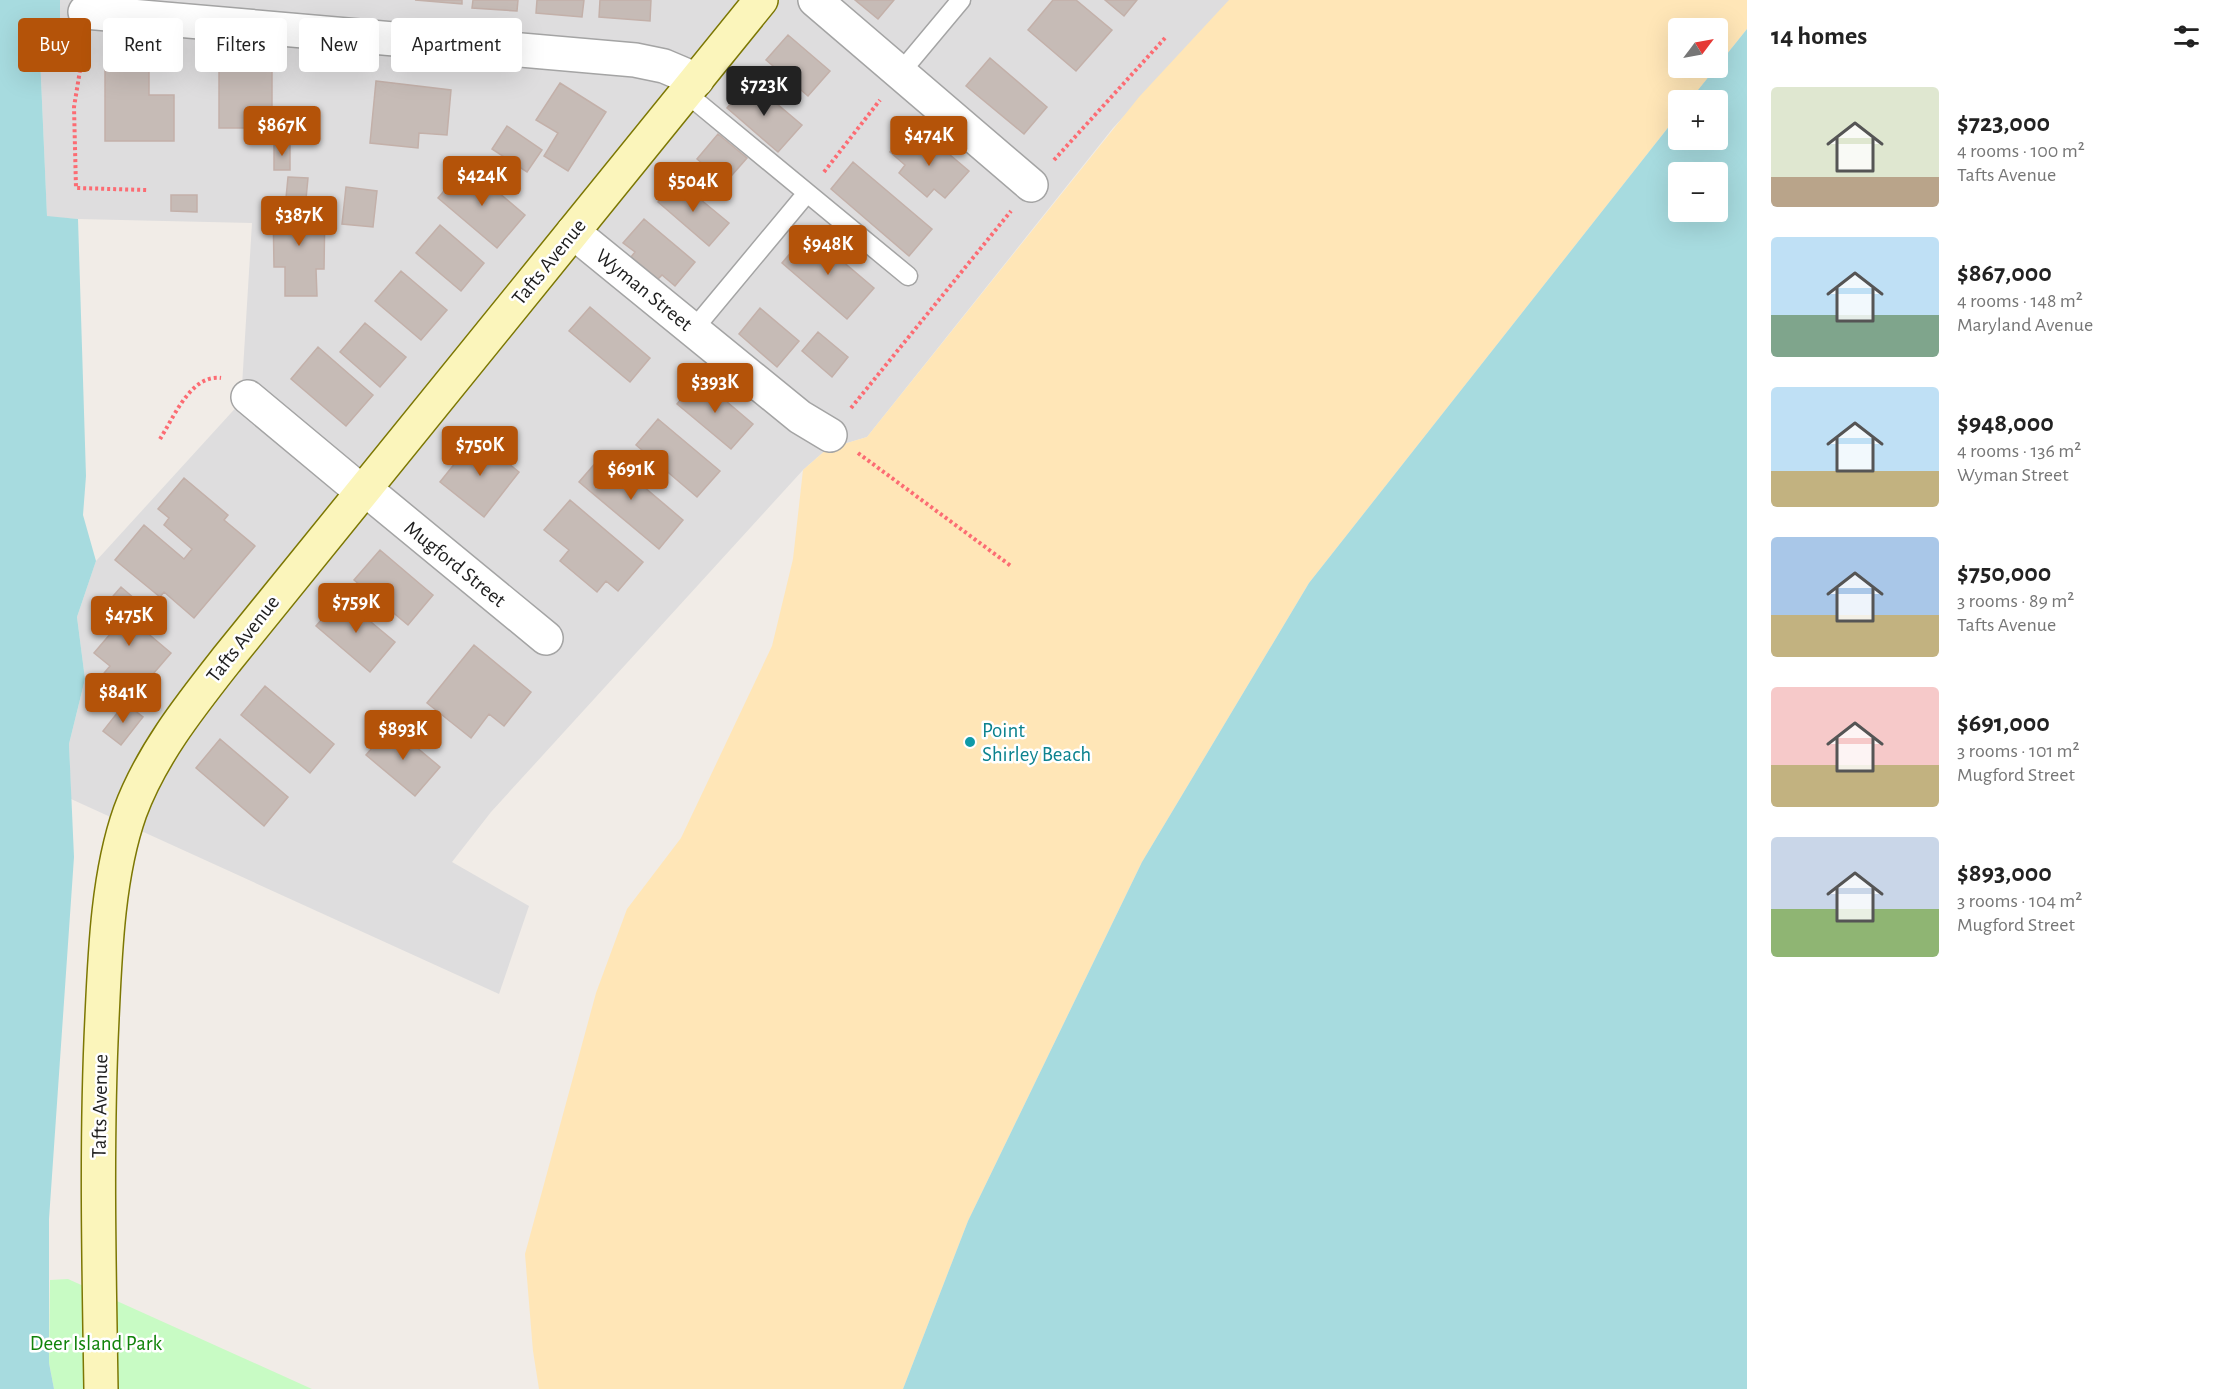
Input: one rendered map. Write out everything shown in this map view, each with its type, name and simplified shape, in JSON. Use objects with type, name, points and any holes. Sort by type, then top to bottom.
[{"type":"main road","name":"Tafts Avenue","points":[[101,1389],[99,1132],[103,980],[112,893],[130,812],[156,759],[226,659],[761,0]]},
{"type":"street","points":[[814,0],[1031,185]]},
{"type":"street","points":[[85,12],[635,60],[664,66],[691,86]]},
{"type":"street","name":"Wyman Street","points":[[573,232],[800,417],[830,435]]},
{"type":"street","name":"Mugford Street","points":[[249,397],[546,638]]},
{"type":"lane","points":[[900,73],[961,0]]},
{"type":"lane","points":[[691,86],[807,194],[908,276]]},
{"type":"lane","points":[[693,330],[807,194]]},
{"type":"path","points":[[85,12],[83,61],[74,107],[76,188],[147,190]]},
{"type":"path","points":[[1011,566],[830,435],[1031,185],[1165,38]]},
{"type":"path","points":[[807,194],[900,73]]},
{"type":"path","points":[[160,439],[191,389],[204,379],[212,377],[228,380],[249,397]]},
{"type":"shaded area","points":[[60,0],[1232,0],[1113,128],[867,437],[827,449],[803,470],[491,812],[452,862],[529,906],[499,994],[71,799],[69,744],[85,679],[77,617],[96,561],[241,402],[252,223],[47,217],[41,72],[91,72],[91,18],[60,18]]},
{"type":"sand","name":"Point Shirley Beach","points":[[1229,0],[1747,0],[1747,29],[1728,53],[1728,18],[1668,18],[1668,78],[1708,78],[1698,90],[1668,90],[1668,128],[1309,583],[1142,862],[968,1221],[903,1389],[539,1389],[533,1351],[525,1254],[596,993],[627,909],[681,838],[772,646],[793,559],[803,470],[827,449],[867,437],[1139,97]]},
{"type":"green space","name":"Deer Island Park","points":[[68,1279],[312,1389],[54,1389],[49,1363],[50,1280]]},
{"type":"water","points":[[0,0],[60,0],[60,18],[18,18],[18,72],[41,72],[47,216],[78,219],[86,476],[83,515],[96,561],[77,617],[85,679],[69,744],[74,857],[49,1219],[49,1363],[54,1389],[0,1389]]},
{"type":"water","points":[[1747,29],[1747,1389],[903,1389],[968,1221],[1142,862],[1309,583],[1668,128],[1668,150],[1728,150],[1728,90],[1698,90],[1708,78],[1728,78],[1728,53]]},
{"type":"building","points":[[415,0],[462,0],[462,4]]},
{"type":"building","points":[[473,0],[518,0],[517,11],[472,8]]},
{"type":"building","points":[[537,0],[584,0],[582,17],[536,13]]},
{"type":"building","points":[[600,0],[651,0],[650,21],[599,17]]},
{"type":"building","points":[[855,0],[894,0],[878,19]]},
{"type":"building","points":[[1053,0],[1076,0],[1112,30],[1076,71],[1028,30]]},
{"type":"building","points":[[1105,0],[1137,0],[1124,16]]},
{"type":"building","points":[[788,35],[830,71],[808,96],[766,60]]},
{"type":"building","points":[[990,58],[1047,107],[1024,134],[966,86]]},
{"type":"building","points":[[105,72],[149,72],[149,95],[174,95],[174,141],[105,141]]},
{"type":"building","points":[[219,72],[272,72],[272,128],[219,128]]},
{"type":"building","points":[[376,81],[451,90],[447,135],[419,133],[418,148],[370,143]]},
{"type":"building","points":[[750,81],[802,125],[778,152],[727,108]]},
{"type":"building","points":[[560,83],[606,112],[568,171],[544,156],[558,133],[536,120]]},
{"type":"building","points":[[507,126],[542,150],[527,172],[492,149]]},
{"type":"building","points":[[718,134],[747,158],[725,183],[697,159]]},
{"type":"building","points":[[905,134],[920,148],[929,137],[969,171],[945,198],[934,189],[927,197],[899,173],[905,165],[890,152]]},
{"type":"building","points":[[274,144],[290,144],[290,170],[274,170]]},
{"type":"building","points":[[853,162],[932,229],[909,256],[831,189]]},
{"type":"building","points":[[466,165],[525,215],[497,248],[438,198]]},
{"type":"building","points":[[288,177],[308,178],[306,199],[286,198]]},
{"type":"building","points":[[677,180],[729,223],[709,246],[658,202]]},
{"type":"building","points":[[346,187],[377,191],[373,227],[342,224]]},
{"type":"building","points":[[171,195],[197,195],[197,212],[171,211]]},
{"type":"building","points":[[273,206],[325,206],[324,269],[316,269],[317,296],[285,296],[285,267],[274,267]]},
{"type":"building","points":[[644,219],[695,262],[675,286],[662,275],[658,279],[631,257],[635,252],[623,243]]},
{"type":"building","points":[[440,225],[484,263],[461,291],[416,253]]},
{"type":"building","points":[[808,232],[874,288],[847,319],[782,263]]},
{"type":"building","points":[[401,271],[447,310],[421,340],[375,301]]},
{"type":"building","points":[[590,307],[650,358],[630,382],[569,331]]},
{"type":"building","points":[[760,308],[799,341],[777,367],[739,334]]},
{"type":"building","points":[[365,323],[406,357],[380,387],[340,352]]},
{"type":"building","points":[[818,332],[848,357],[832,377],[802,351]]},
{"type":"building","points":[[318,347],[373,395],[346,426],[291,379]]},
{"type":"building","points":[[699,378],[753,424],[731,449],[677,404]]},
{"type":"building","points":[[658,419],[720,471],[697,497],[636,445]]},
{"type":"building","points":[[476,437],[519,472],[484,517],[440,482]]},
{"type":"building","points":[[604,453],[683,520],[659,549],[579,482]]},
{"type":"building","points":[[184,478],[228,515],[224,520],[255,546],[194,618],[164,592],[160,597],[115,560],[144,525],[184,559],[192,549],[164,525],[169,518],[158,509]]},
{"type":"building","points":[[570,500],[643,562],[618,591],[606,581],[597,592],[560,561],[569,550],[544,530]]},
{"type":"building","points":[[380,550],[433,595],[408,625],[354,580]]},
{"type":"building","points":[[121,587],[149,611],[142,619],[150,625],[145,631],[171,653],[129,702],[100,678],[110,666],[94,653],[117,626],[100,611]]},
{"type":"building","points":[[341,597],[395,642],[370,672],[316,626]]},
{"type":"building","points":[[474,645],[531,692],[504,726],[489,714],[471,738],[427,703]]},
{"type":"building","points":[[265,686],[334,744],[310,773],[241,715]]},
{"type":"building","points":[[125,703],[143,717],[121,745],[103,731]]},
{"type":"building","points":[[391,726],[440,767],[415,796],[366,755]]},
{"type":"building","points":[[220,739],[288,797],[264,826],[196,768]]},
{"type":"place","name":"Point Shirley Beach","points":[[970,742]]}]
